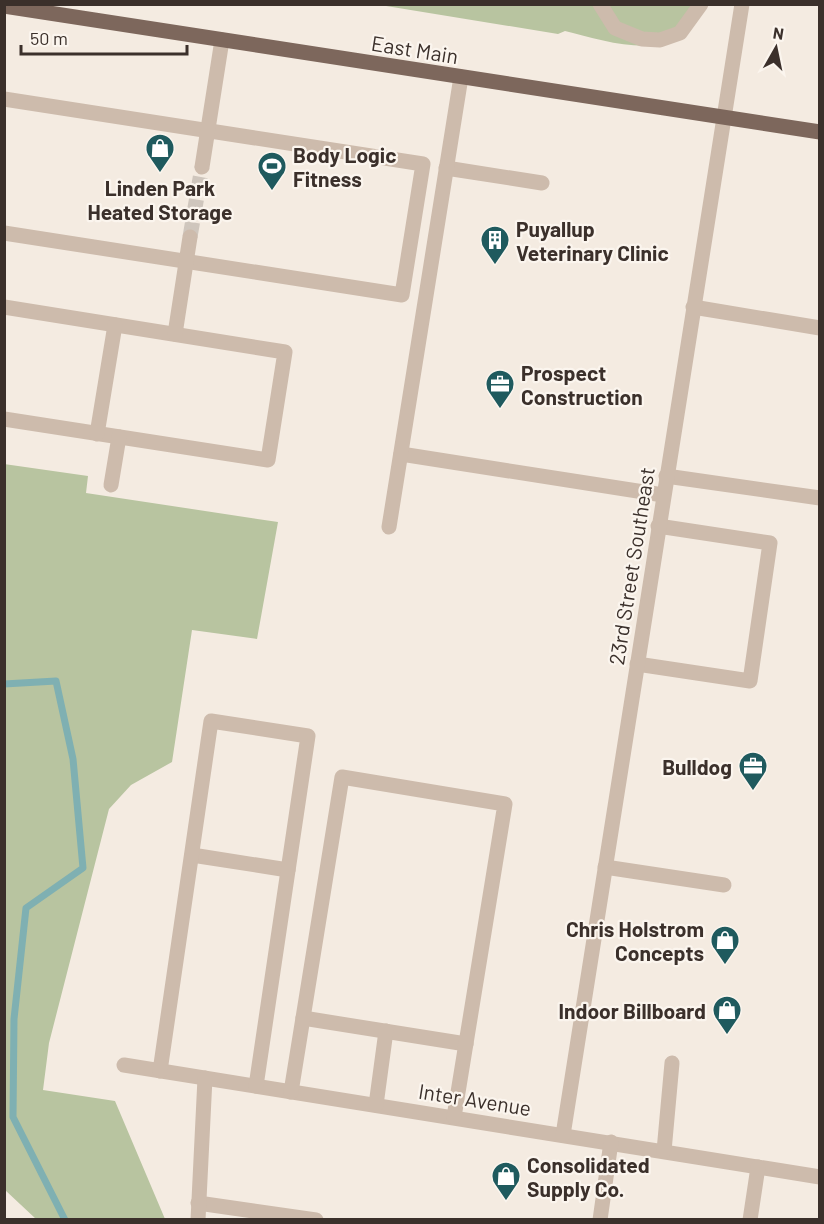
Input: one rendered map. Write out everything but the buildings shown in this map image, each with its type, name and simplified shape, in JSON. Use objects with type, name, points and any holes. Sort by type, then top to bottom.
[{"type":"main road","name":"East Main","points":[[4,6],[819,132]]},
{"type":"street","points":[[600,4],[615,28],[642,39],[660,40],[680,33],[701,4]]},
{"type":"street","name":"23rd Street Southeast","points":[[563,1134],[722,118],[742,4]]},
{"type":"street","points":[[202,166],[222,40]]},
{"type":"street","points":[[390,527],[461,77]]},
{"type":"street","points":[[4,99],[423,164],[402,295],[4,233]]},
{"type":"street","points":[[446,168],[542,183]]},
{"type":"street","points":[[174,334],[190,237]]},
{"type":"street","points":[[4,307],[285,351],[268,460],[4,419]]},
{"type":"street","points":[[693,308],[819,327]]},
{"type":"street","points":[[98,434],[115,324]]},
{"type":"street","points":[[111,486],[119,437]]},
{"type":"street","points":[[401,454],[663,495]]},
{"type":"street","points":[[666,476],[819,498]]},
{"type":"street","points":[[637,664],[750,681],[770,543],[658,526]]},
{"type":"street","points":[[160,1071],[212,722],[308,736],[256,1086]]},
{"type":"street","points":[[291,1092],[342,777],[505,804],[454,1117]]},
{"type":"street","points":[[192,855],[288,870]]},
{"type":"street","points":[[605,867],[724,885]]},
{"type":"street","points":[[303,1018],[466,1044]]},
{"type":"street","points":[[376,1105],[387,1031]]},
{"type":"street","points":[[664,1151],[672,1064]]},
{"type":"street","name":"Inter Avenue","points":[[124,1065],[819,1177]]},
{"type":"street","points":[[198,1220],[206,1078]]},
{"type":"street","points":[[600,1220],[611,1142]]},
{"type":"street","points":[[750,1220],[758,1167]]},
{"type":"street","points":[[198,1203],[316,1220]]},
{"type":"green space","points":[[380,5],[705,5],[695,24],[681,37],[664,44],[645,46],[604,41],[565,31],[558,34]]},
{"type":"green space","points":[[4,464],[88,476],[86,493],[278,522],[257,639],[192,630],[172,762],[131,785],[109,809],[49,1043],[43,1090],[115,1101],[165,1219],[36,1219],[5,1190]]},
{"type":"waterway","points":[[4,684],[56,681],[73,759],[83,868],[26,908],[14,1019],[13,1117],[65,1220]]},
{"type":"tunnel","points":[[190,237],[202,167]]},
{"type":"place","name":"Linden Park Heated Storage","points":[[160,174]]},
{"type":"place","name":"Body Logic Fitness","points":[[272,192]]},
{"type":"place","name":"Puyallup Veterinary Clinic","points":[[495,266]]},
{"type":"place","name":"Prospect Construction","points":[[500,410]]},
{"type":"place","name":"Bulldog","points":[[753,792]]},
{"type":"place","name":"Chris Holstrom Concepts","points":[[725,966]]},
{"type":"place","name":"Indoor Billboard","points":[[727,1036]]},
{"type":"place","name":"Consolidated Supply Co.","points":[[506,1202]]}]
